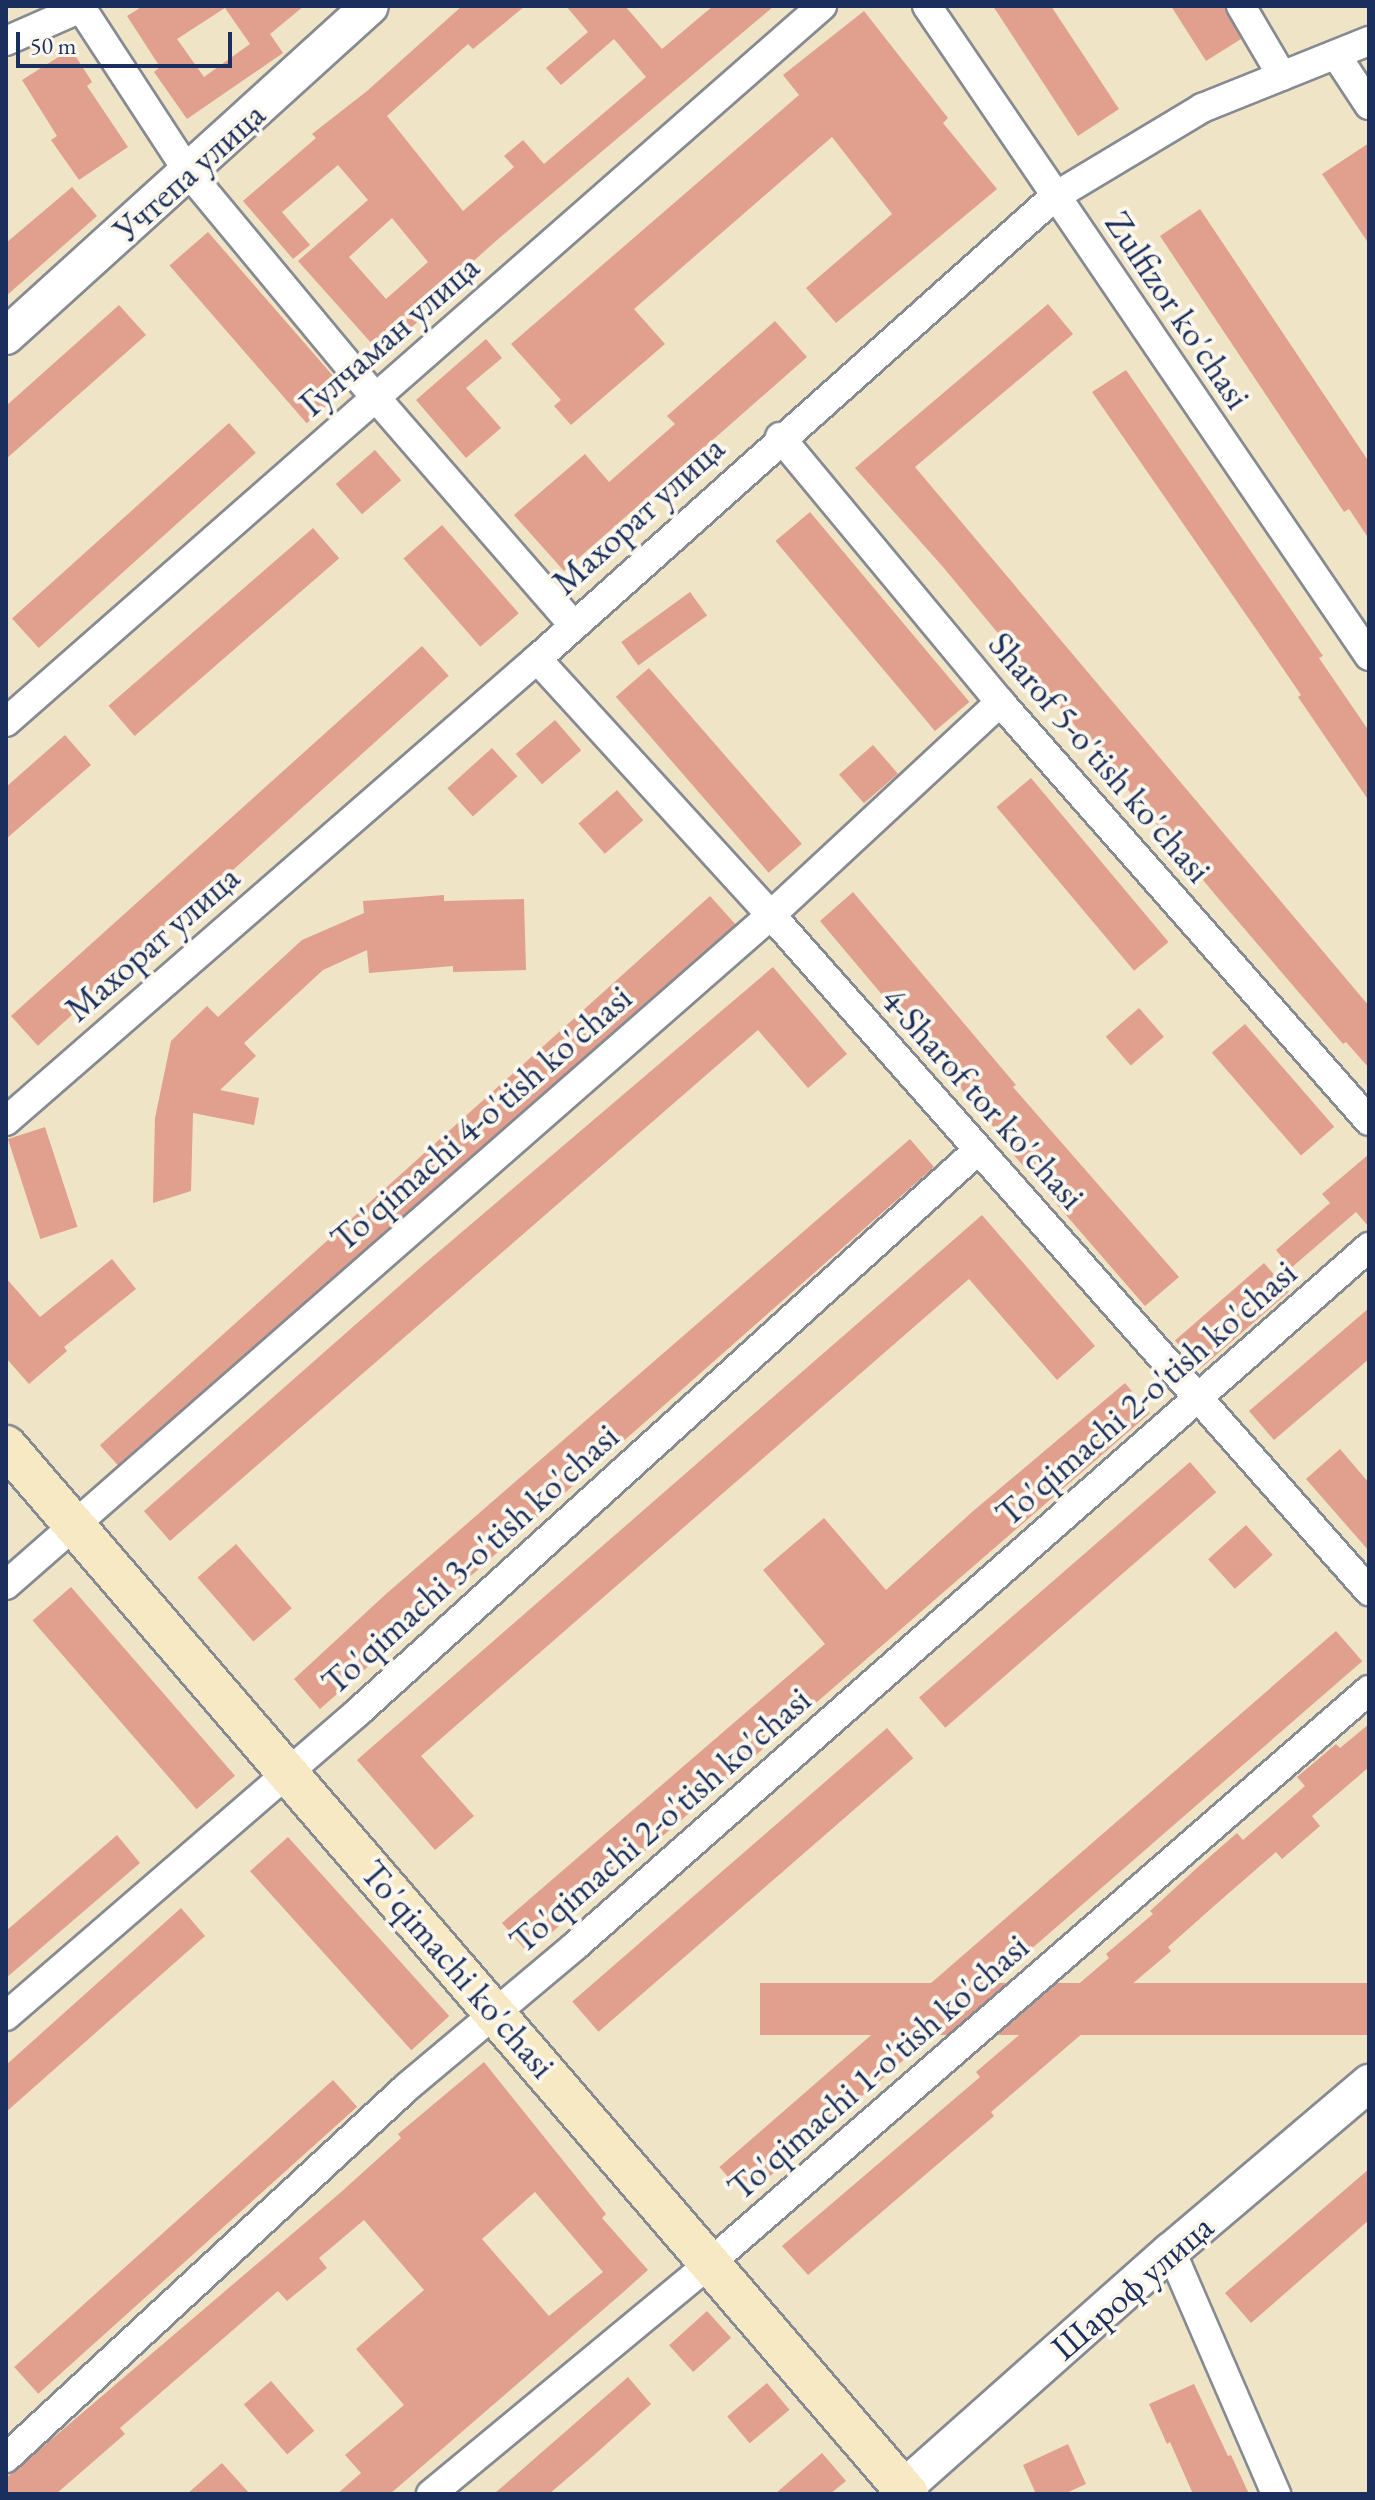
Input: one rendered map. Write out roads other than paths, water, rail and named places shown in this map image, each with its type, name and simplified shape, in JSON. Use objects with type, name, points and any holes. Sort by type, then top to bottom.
[{"type":"main road","name":"To'qimachi ko'chasi","points":[[6,1446],[711,2262],[903,2492]]},
{"type":"street","name":"Учтепа улица","points":[[6,336],[370,6]]},
{"type":"street","name":"Гулчаман улица","points":[[6,722],[822,6]]},
{"type":"street","name":"Zulfizor ko'chasi","points":[[927,6],[1369,656]]},
{"type":"street","points":[[1241,6],[1282,76]]},
{"type":"street","points":[[6,41],[80,7],[189,173],[376,398],[573,625]]},
{"type":"street","name":"Махорат улица","points":[[6,1121],[537,659],[780,437],[1054,197],[1202,108],[1369,41]]},
{"type":"street","points":[[1336,55],[1369,105]]},
{"type":"street","name":"Sharof 5-o'tish ko'chasi","points":[[780,437],[1000,702],[1369,1121]]},
{"type":"street","name":"4-Sharof tor ko'chasi","points":[[537,659],[771,915],[1369,1591]]},
{"type":"street","name":"To'qimachi 4-o'tish ko'chasi","points":[[6,1585],[771,915],[1000,702]]},
{"type":"street","name":"To'qimachi 3-o'tish ko'chasi","points":[[6,2016],[289,1771],[978,1150]]},
{"type":"street","name":"To'qimachi 2-o'tish ko'chasi","points":[[6,2458],[407,2087],[496,2013],[1369,1247]]},
{"type":"street","name":"To'qimachi 1-o'tish ko'chasi","points":[[431,2494],[711,2262],[1369,1690]]},
{"type":"street","name":"Шароф улица","points":[[903,2492],[1171,2251],[1369,2083]]},
{"type":"street","points":[[1171,2251],[1276,2494]]}]
